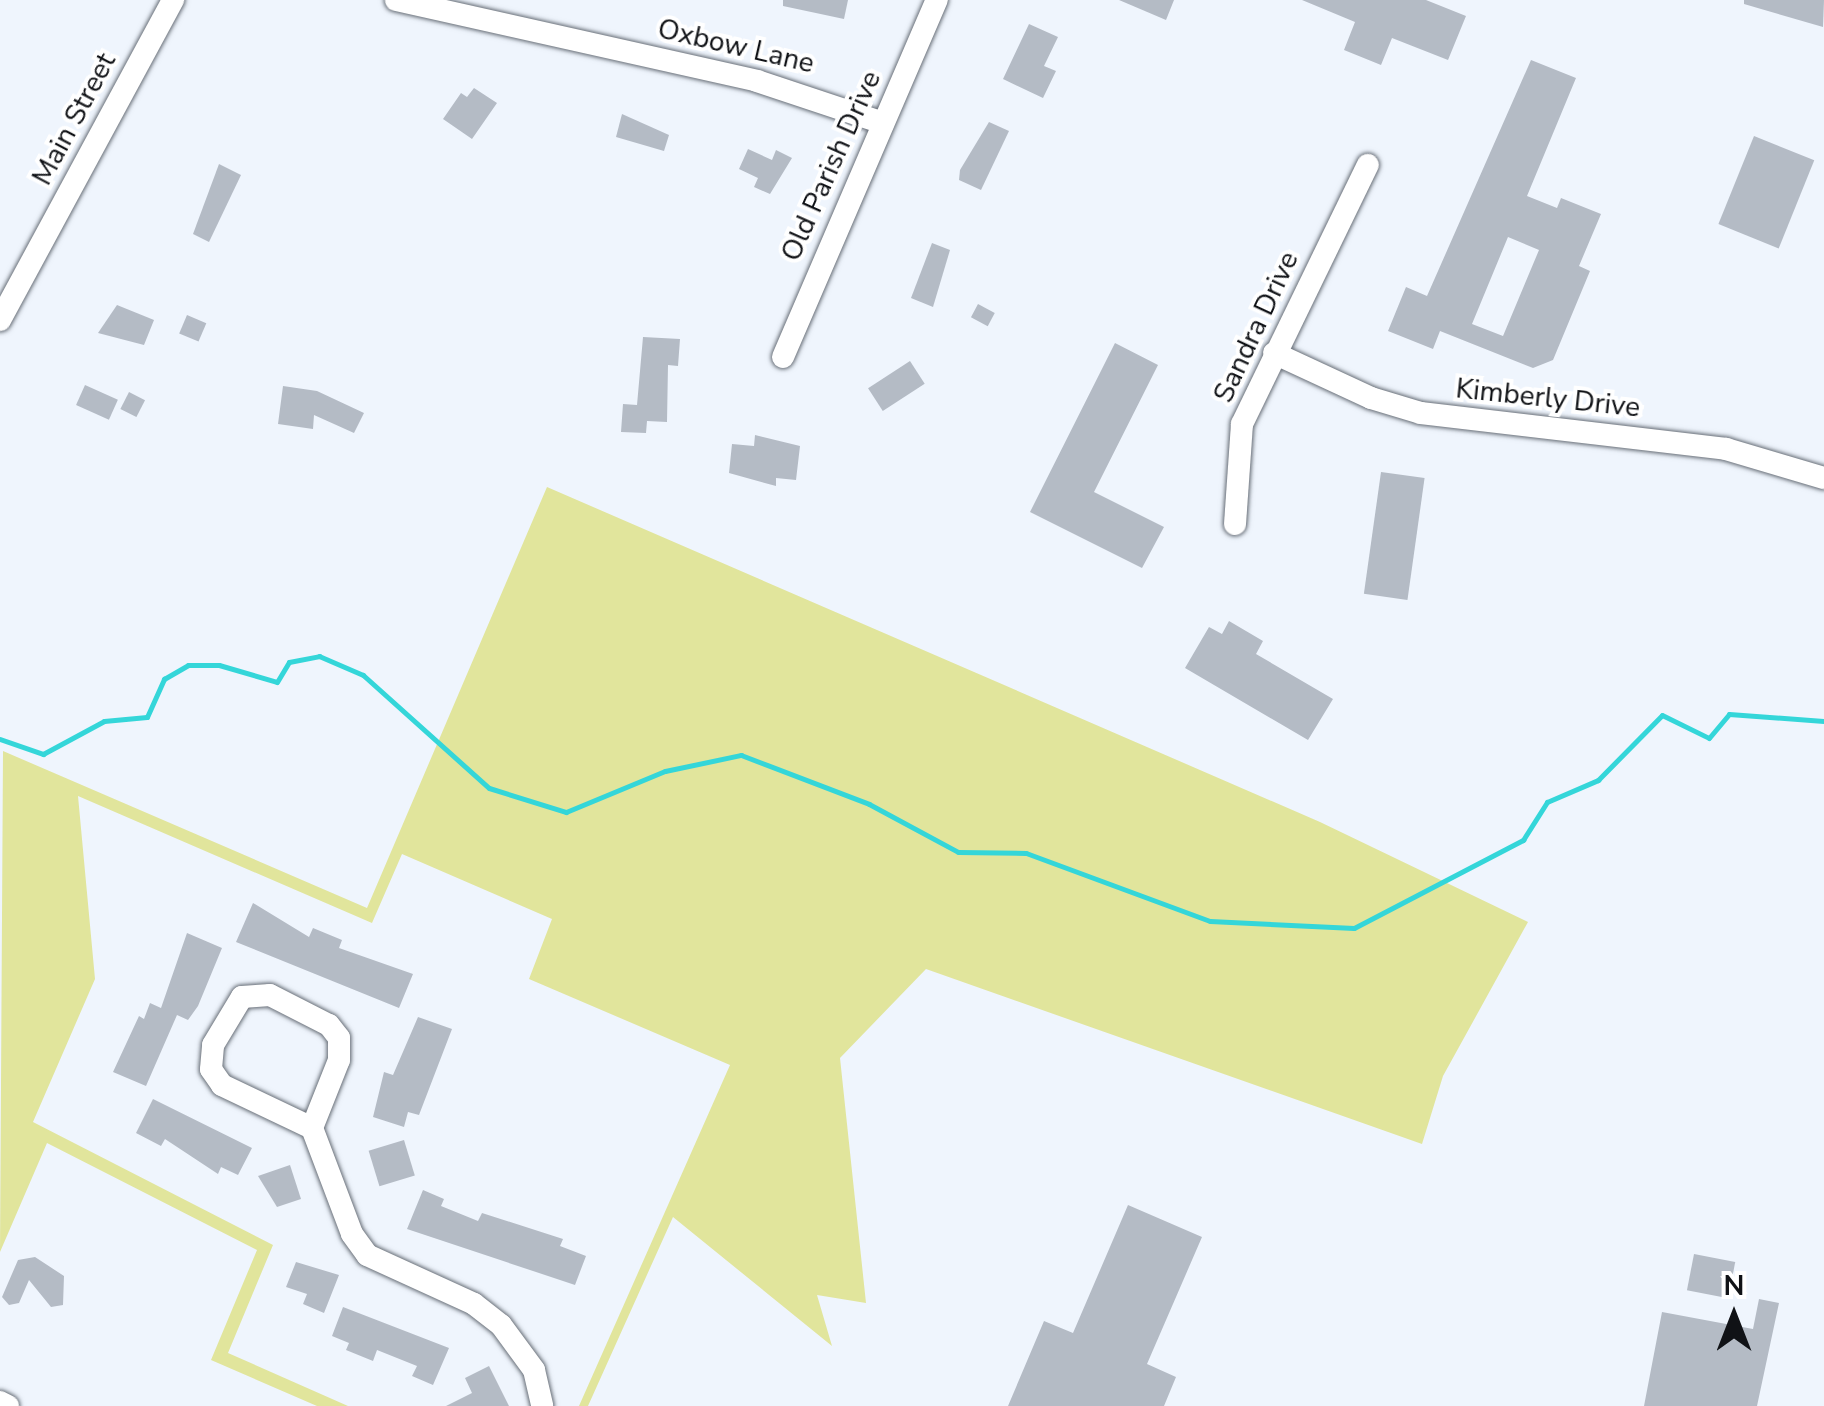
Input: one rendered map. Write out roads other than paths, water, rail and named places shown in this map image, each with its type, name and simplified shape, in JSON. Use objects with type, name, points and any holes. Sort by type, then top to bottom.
[{"type":"street","name":"Main Street","points":[[0,320],[173,0]]},
{"type":"street","name":"Oxbow Lane","points":[[396,0],[757,80],[883,123]]},
{"type":"street","name":"Old Parish Drive","points":[[783,357],[937,0]]},
{"type":"street","name":"Sandra Drive","points":[[1235,524],[1242,424],[1368,165]]},
{"type":"street","name":"Kimberly Drive","points":[[1274,353],[1371,398],[1421,413],[1726,449],[1824,478]]},
{"type":"street","points":[[312,1128],[222,1086],[211,1069],[214,1045],[242,997],[270,995],[329,1025],[339,1038],[339,1060],[312,1128],[352,1234],[368,1255],[474,1304],[501,1325],[534,1370],[542,1406]]},
{"type":"street","points":[[0,1402],[8,1406]]},
{"type":"waterway","points":[[0,739],[43,754],[104,721],[147,717],[164,679],[188,665],[219,665],[277,682],[289,662],[319,656],[363,675],[489,788],[566,812],[665,771],[741,755],[869,804],[958,852],[1026,853],[1210,921],[1354,928],[1523,840],[1547,802],[1598,780],[1662,715],[1709,738],[1729,714],[1824,721]]}]
